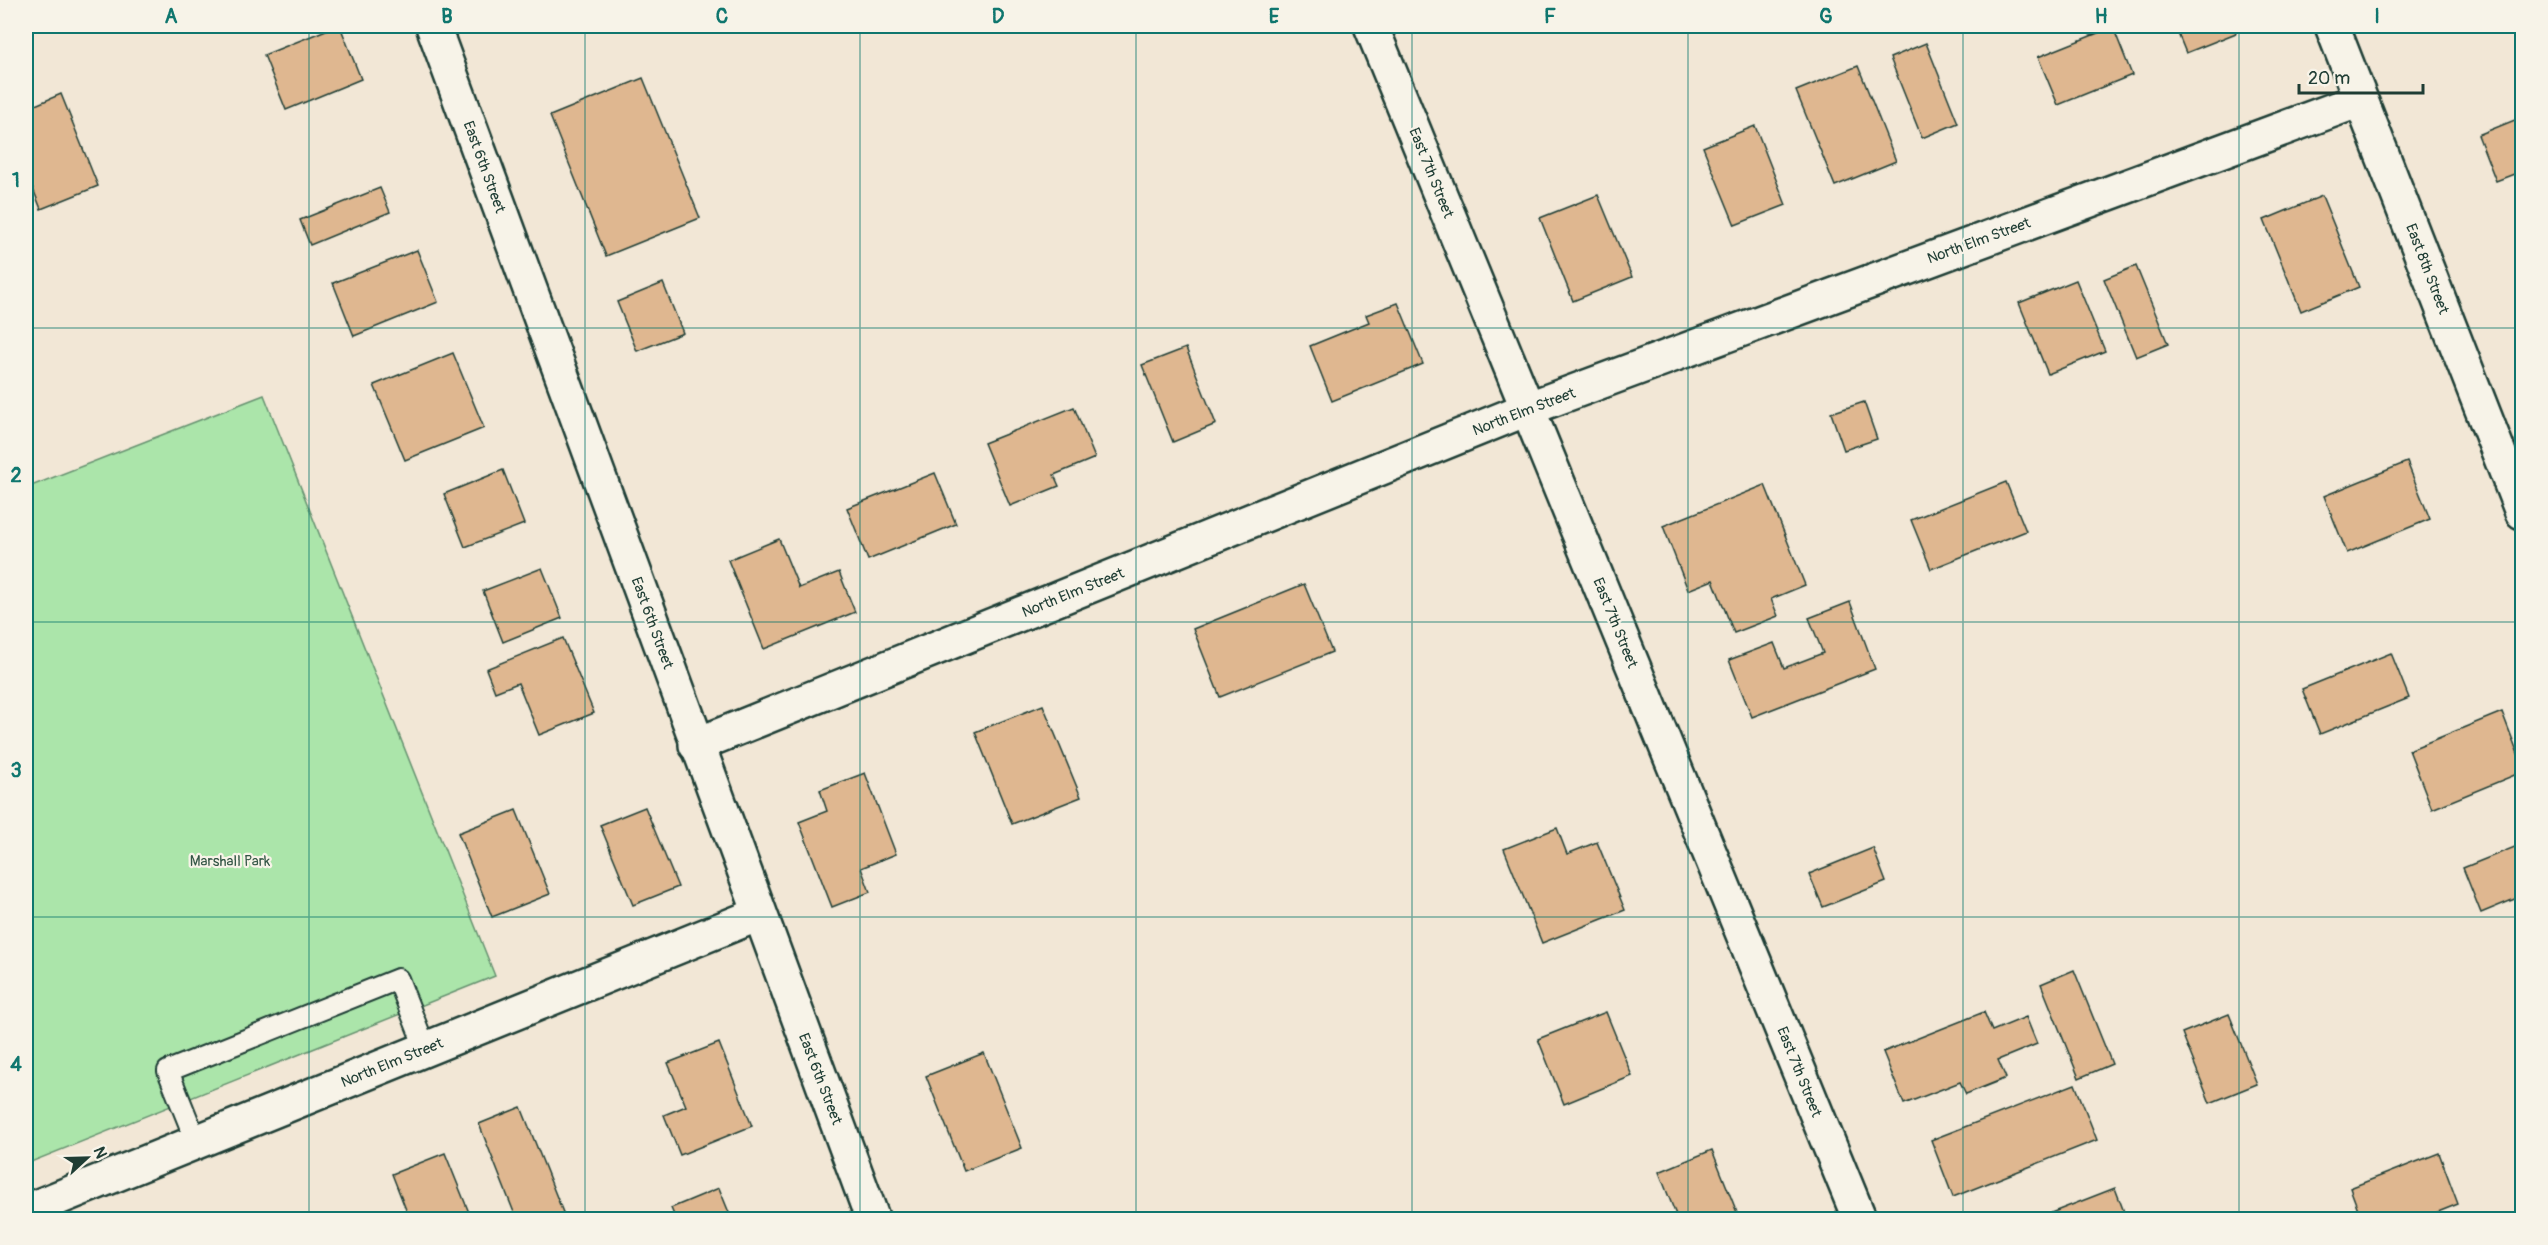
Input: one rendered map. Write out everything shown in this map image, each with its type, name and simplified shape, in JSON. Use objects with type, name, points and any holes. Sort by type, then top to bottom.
[{"type":"street","name":"East 6th Street","points":[[433,26],[696,745],[873,1220]]},
{"type":"street","name":"East 7th Street","points":[[1371,26],[1860,1220]]},
{"type":"street","name":"East 8th Street","points":[[2332,26],[2523,512]]},
{"type":"street","name":"North Elm Street","points":[[696,745],[1527,410],[2360,100]]},
{"type":"street","name":"North Elm Street","points":[[26,1211],[759,914]]},
{"type":"lane","points":[[196,1141],[168,1071],[398,979],[426,1050]]},
{"type":"green space","name":"Marshall Park","points":[[264,395],[495,976],[26,1164],[26,488]]},
{"type":"building","points":[[340,26],[361,79],[286,110],[264,55]]},
{"type":"building","points":[[2175,26],[2233,26],[2236,33],[2186,53]]},
{"type":"building","points":[[2113,27],[2132,75],[2058,105],[2038,57]]},
{"type":"building","points":[[1926,43],[1958,123],[1922,138],[1890,58]]},
{"type":"building","points":[[1858,66],[1896,161],[1835,186],[1796,91]]},
{"type":"building","points":[[643,78],[700,218],[606,256],[550,116]]},
{"type":"building","points":[[61,94],[98,186],[41,209],[26,171],[26,109]]},
{"type":"building","points":[[2522,117],[2522,171],[2496,181],[2478,135]]},
{"type":"building","points":[[1755,126],[1786,205],[1735,225],[1703,147]]},
{"type":"building","points":[[380,188],[390,212],[310,245],[300,220]]},
{"type":"building","points":[[1598,195],[1632,277],[1573,301],[1540,218]]},
{"type":"building","points":[[2322,196],[2359,287],[2301,311],[2264,220]]},
{"type":"building","points":[[417,250],[438,302],[354,336],[333,283]]},
{"type":"building","points":[[2136,266],[2168,344],[2136,357],[2104,279]]},
{"type":"building","points":[[2076,280],[2105,351],[2048,374],[2019,303]]},
{"type":"building","points":[[663,283],[683,333],[637,351],[617,302]]},
{"type":"building","points":[[1398,303],[1423,364],[1332,401],[1310,346],[1369,322],[1366,315]]},
{"type":"building","points":[[1186,348],[1216,424],[1173,442],[1142,365]]},
{"type":"building","points":[[453,353],[484,428],[405,460],[374,385]]},
{"type":"building","points":[[1864,402],[1877,439],[1844,450],[1831,413]]},
{"type":"building","points":[[1074,407],[1095,458],[1054,475],[1059,486],[1010,506],[984,443]]},
{"type":"building","points":[[2407,462],[2430,519],[2347,553],[2324,496]]},
{"type":"building","points":[[503,470],[524,524],[465,547],[444,494]]},
{"type":"building","points":[[935,473],[956,524],[868,560],[847,508]]},
{"type":"building","points":[[2006,482],[2026,531],[1931,569],[1911,520]]},
{"type":"building","points":[[1765,485],[1805,585],[1771,599],[1778,616],[1734,633],[1713,580],[1688,590],[1663,526]]},
{"type":"building","points":[[779,539],[799,588],[839,572],[855,612],[764,649],[728,560]]},
{"type":"building","points":[[542,568],[562,618],[503,642],[483,591]]},
{"type":"building","points":[[1304,584],[1332,652],[1220,697],[1193,629]]},
{"type":"building","points":[[1850,602],[1875,669],[1752,717],[1729,660],[1774,643],[1784,668],[1823,653],[1809,618]]},
{"type":"building","points":[[563,638],[594,713],[539,735],[518,683],[495,692],[486,669]]},
{"type":"building","points":[[2391,653],[2409,698],[2320,734],[2302,689]]},
{"type":"building","points":[[1043,705],[1081,797],[1012,824],[975,732]]},
{"type":"building","points":[[2502,712],[2522,764],[2522,772],[2432,809],[2409,750]]},
{"type":"building","points":[[865,773],[896,854],[861,868],[870,892],[832,907],[799,822],[827,811],[820,790]]},
{"type":"building","points":[[645,807],[678,887],[633,905],[600,825]]},
{"type":"building","points":[[516,810],[550,894],[492,917],[458,833]]},
{"type":"building","points":[[1557,828],[1567,854],[1597,842],[1625,910],[1542,943],[1504,849]]},
{"type":"building","points":[[2522,844],[2522,896],[2481,913],[2463,868]]},
{"type":"building","points":[[1873,848],[1886,882],[1823,907],[1809,874]]},
{"type":"building","points":[[2074,970],[2112,1064],[2079,1078],[2041,984]]},
{"type":"building","points":[[1606,1012],[1632,1076],[1564,1104],[1538,1039]]},
{"type":"building","points":[[1984,1012],[1992,1031],[2026,1017],[2037,1044],[1998,1060],[2006,1078],[1966,1094],[1960,1082],[1904,1104],[1883,1052]]},
{"type":"building","points":[[2229,1014],[2257,1084],[2210,1103],[2182,1033]]},
{"type":"building","points":[[719,1043],[752,1126],[680,1155],[664,1115],[686,1106],[668,1063]]},
{"type":"building","points":[[984,1053],[1022,1148],[964,1171],[926,1076]]},
{"type":"building","points":[[2075,1084],[2097,1140],[1953,1197],[1931,1140]]},
{"type":"building","points":[[521,1107],[566,1220],[517,1220],[479,1124]]},
{"type":"building","points":[[1712,1150],[1740,1220],[1678,1220],[1659,1172]]},
{"type":"building","points":[[445,1153],[472,1220],[410,1220],[392,1174]]},
{"type":"building","points":[[2439,1153],[2458,1204],[2418,1220],[2362,1220],[2350,1188]]},
{"type":"building","points":[[719,1188],[732,1220],[676,1220],[671,1208]]},
{"type":"building","points":[[2115,1188],[2127,1220],[2033,1220]]}]
